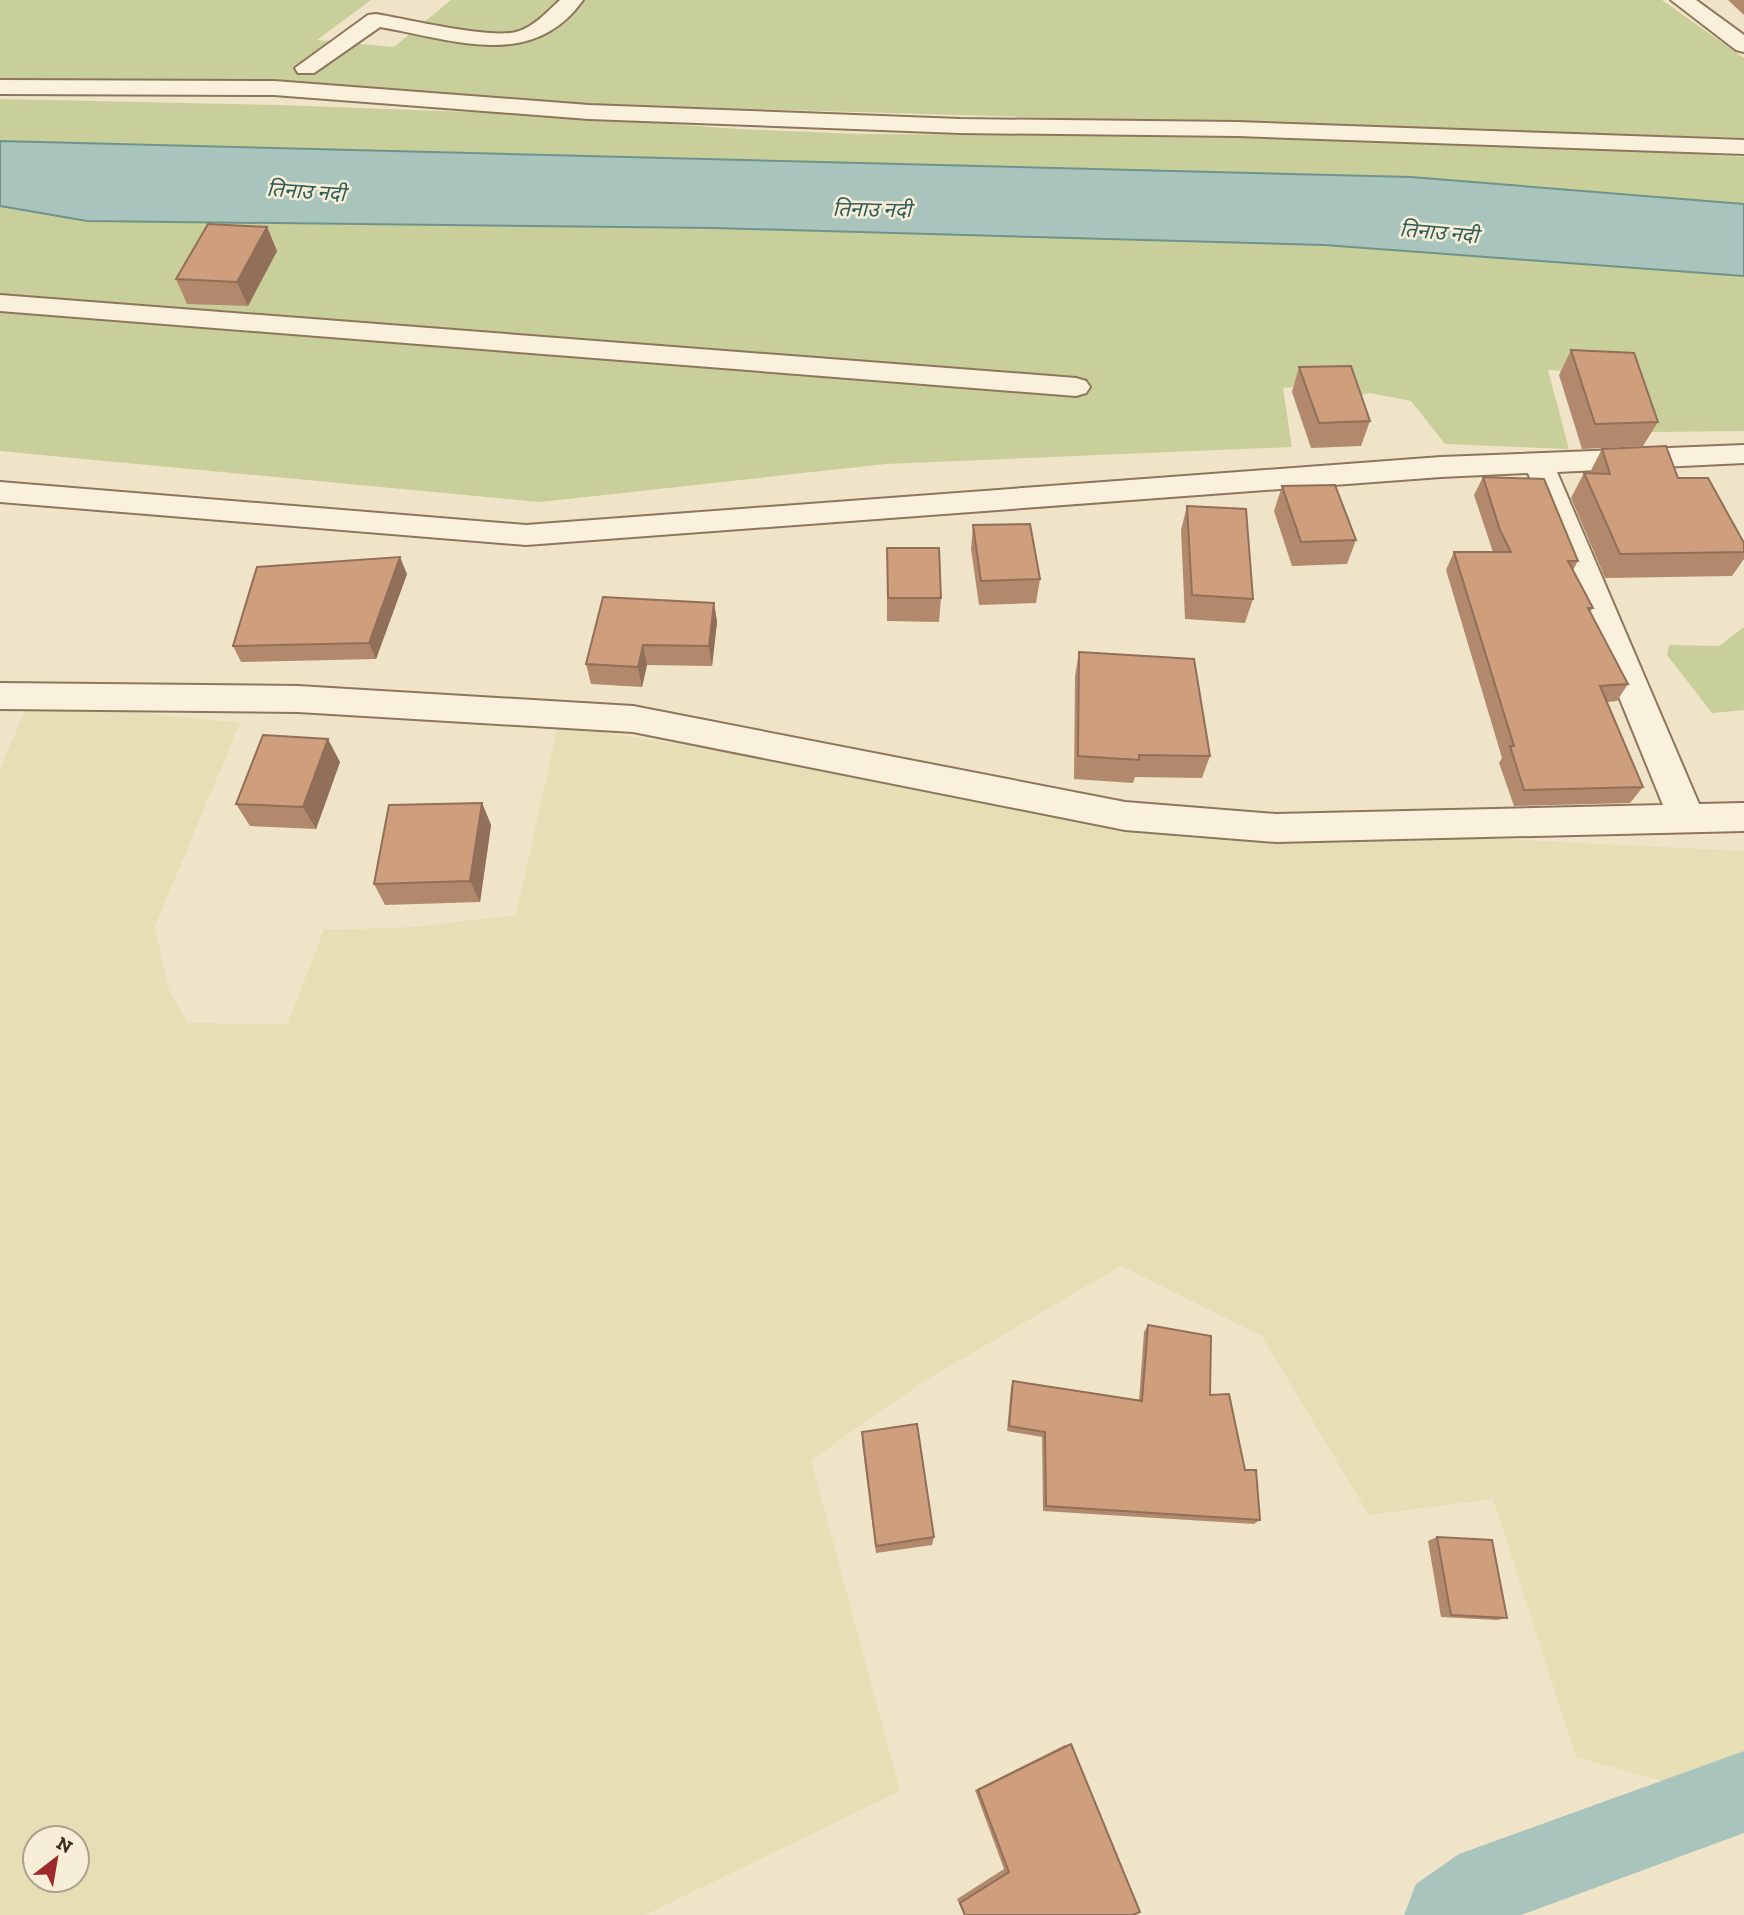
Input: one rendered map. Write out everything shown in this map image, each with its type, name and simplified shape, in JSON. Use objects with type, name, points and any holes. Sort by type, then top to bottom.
[{"type":"street","points":[[306,68],[403,0]]},
{"type":"street","points":[[376,20],[496,39],[518,39],[530,34],[572,0]]},
{"type":"street","points":[[1682,0],[1744,45]]},
{"type":"street","points":[[0,87],[274,88],[589,113],[960,126],[1265,130],[1744,146]]},
{"type":"street","points":[[0,303],[1076,387]]},
{"type":"street","points":[[0,492],[526,535],[1441,467],[1744,454]]},
{"type":"street","points":[[1539,463],[1687,819]]},
{"type":"street","points":[[0,696],[298,699],[633,719],[1125,816],[1276,828],[1744,817]]},
{"type":"shaded area","points":[[29,701],[240,723],[155,926],[168,988],[188,1023],[287,1024],[324,930],[414,927],[516,915],[558,725],[780,761],[1231,826],[1744,851],[1744,1804],[1576,1757],[1493,1499],[1369,1515],[1262,1336],[1121,1266],[924,1381],[811,1460],[900,1791],[645,1915],[0,1915],[0,769]]},
{"type":"green space","points":[[0,0],[371,0],[317,40],[394,47],[451,0],[1662,0],[1744,58],[1744,138],[616,105],[214,88],[0,89]]},
{"type":"green space","points":[[0,99],[526,114],[739,129],[861,134],[1238,136],[1578,147],[1744,157],[1744,204],[1411,177],[0,141]]},
{"type":"green space","points":[[0,206],[87,221],[714,228],[1324,245],[1744,276],[1744,431],[1652,432],[1634,374],[1548,370],[1569,449],[1445,444],[1411,401],[1370,393],[1357,396],[1348,383],[1283,388],[1292,447],[886,464],[540,502],[0,451]]},
{"type":"green space","points":[[1744,627],[1744,710],[1712,713],[1667,655],[1669,645],[1719,646]]},
{"type":"water","name":"तिनाउ नदी","points":[[0,141],[1411,177],[1744,204],[1744,276],[1324,245],[714,228],[87,221],[0,206]]},
{"type":"building","points":[[208,224],[267,227],[237,282],[176,279]]},
{"type":"building","points":[[1571,350],[1634,353],[1658,422],[1595,424]]},
{"type":"building","points":[[1351,366],[1370,421],[1319,423],[1299,367]]},
{"type":"building","points":[[1666,446],[1678,478],[1708,478],[1744,543],[1744,552],[1620,554],[1584,473],[1610,474],[1602,449]]},
{"type":"building","points":[[1483,477],[1544,479],[1578,561],[1568,561],[1593,608],[1588,608],[1628,684],[1600,686],[1643,787],[1524,790],[1510,746],[1514,746],[1454,552],[1511,552],[1500,530]]},
{"type":"building","points":[[1335,485],[1356,540],[1301,542],[1282,486]]},
{"type":"building","points":[[1187,506],[1246,509],[1253,599],[1192,595]]},
{"type":"building","points":[[1030,524],[1040,579],[981,581],[973,525]]},
{"type":"building","points":[[887,548],[939,548],[941,598],[888,598]]},
{"type":"building","points":[[400,557],[369,643],[233,646],[257,567]]},
{"type":"building","points":[[603,597],[714,603],[709,646],[643,645],[638,667],[586,664]]},
{"type":"building","points":[[1079,652],[1194,659],[1210,756],[1139,755],[1139,760],[1078,756]]},
{"type":"building","points":[[263,735],[328,739],[303,807],[236,804]]},
{"type":"building","points":[[482,803],[470,881],[374,884],[389,805]]},
{"type":"building","points":[[1148,1325],[1211,1336],[1210,1395],[1229,1394],[1245,1470],[1256,1470],[1260,1520],[1046,1506],[1045,1432],[1009,1426],[1013,1381],[1142,1401]]},
{"type":"building","points":[[917,1424],[934,1537],[876,1546],[862,1432]]},
{"type":"building","points":[[1437,1537],[1492,1540],[1507,1618],[1451,1615]]},
{"type":"building","points":[[1071,1744],[1140,1912],[1133,1915],[965,1915],[960,1903],[1009,1872],[978,1790]]},
{"type":"waterway","points":[[1447,1915],[1489,1884],[1744,1792]]}]
